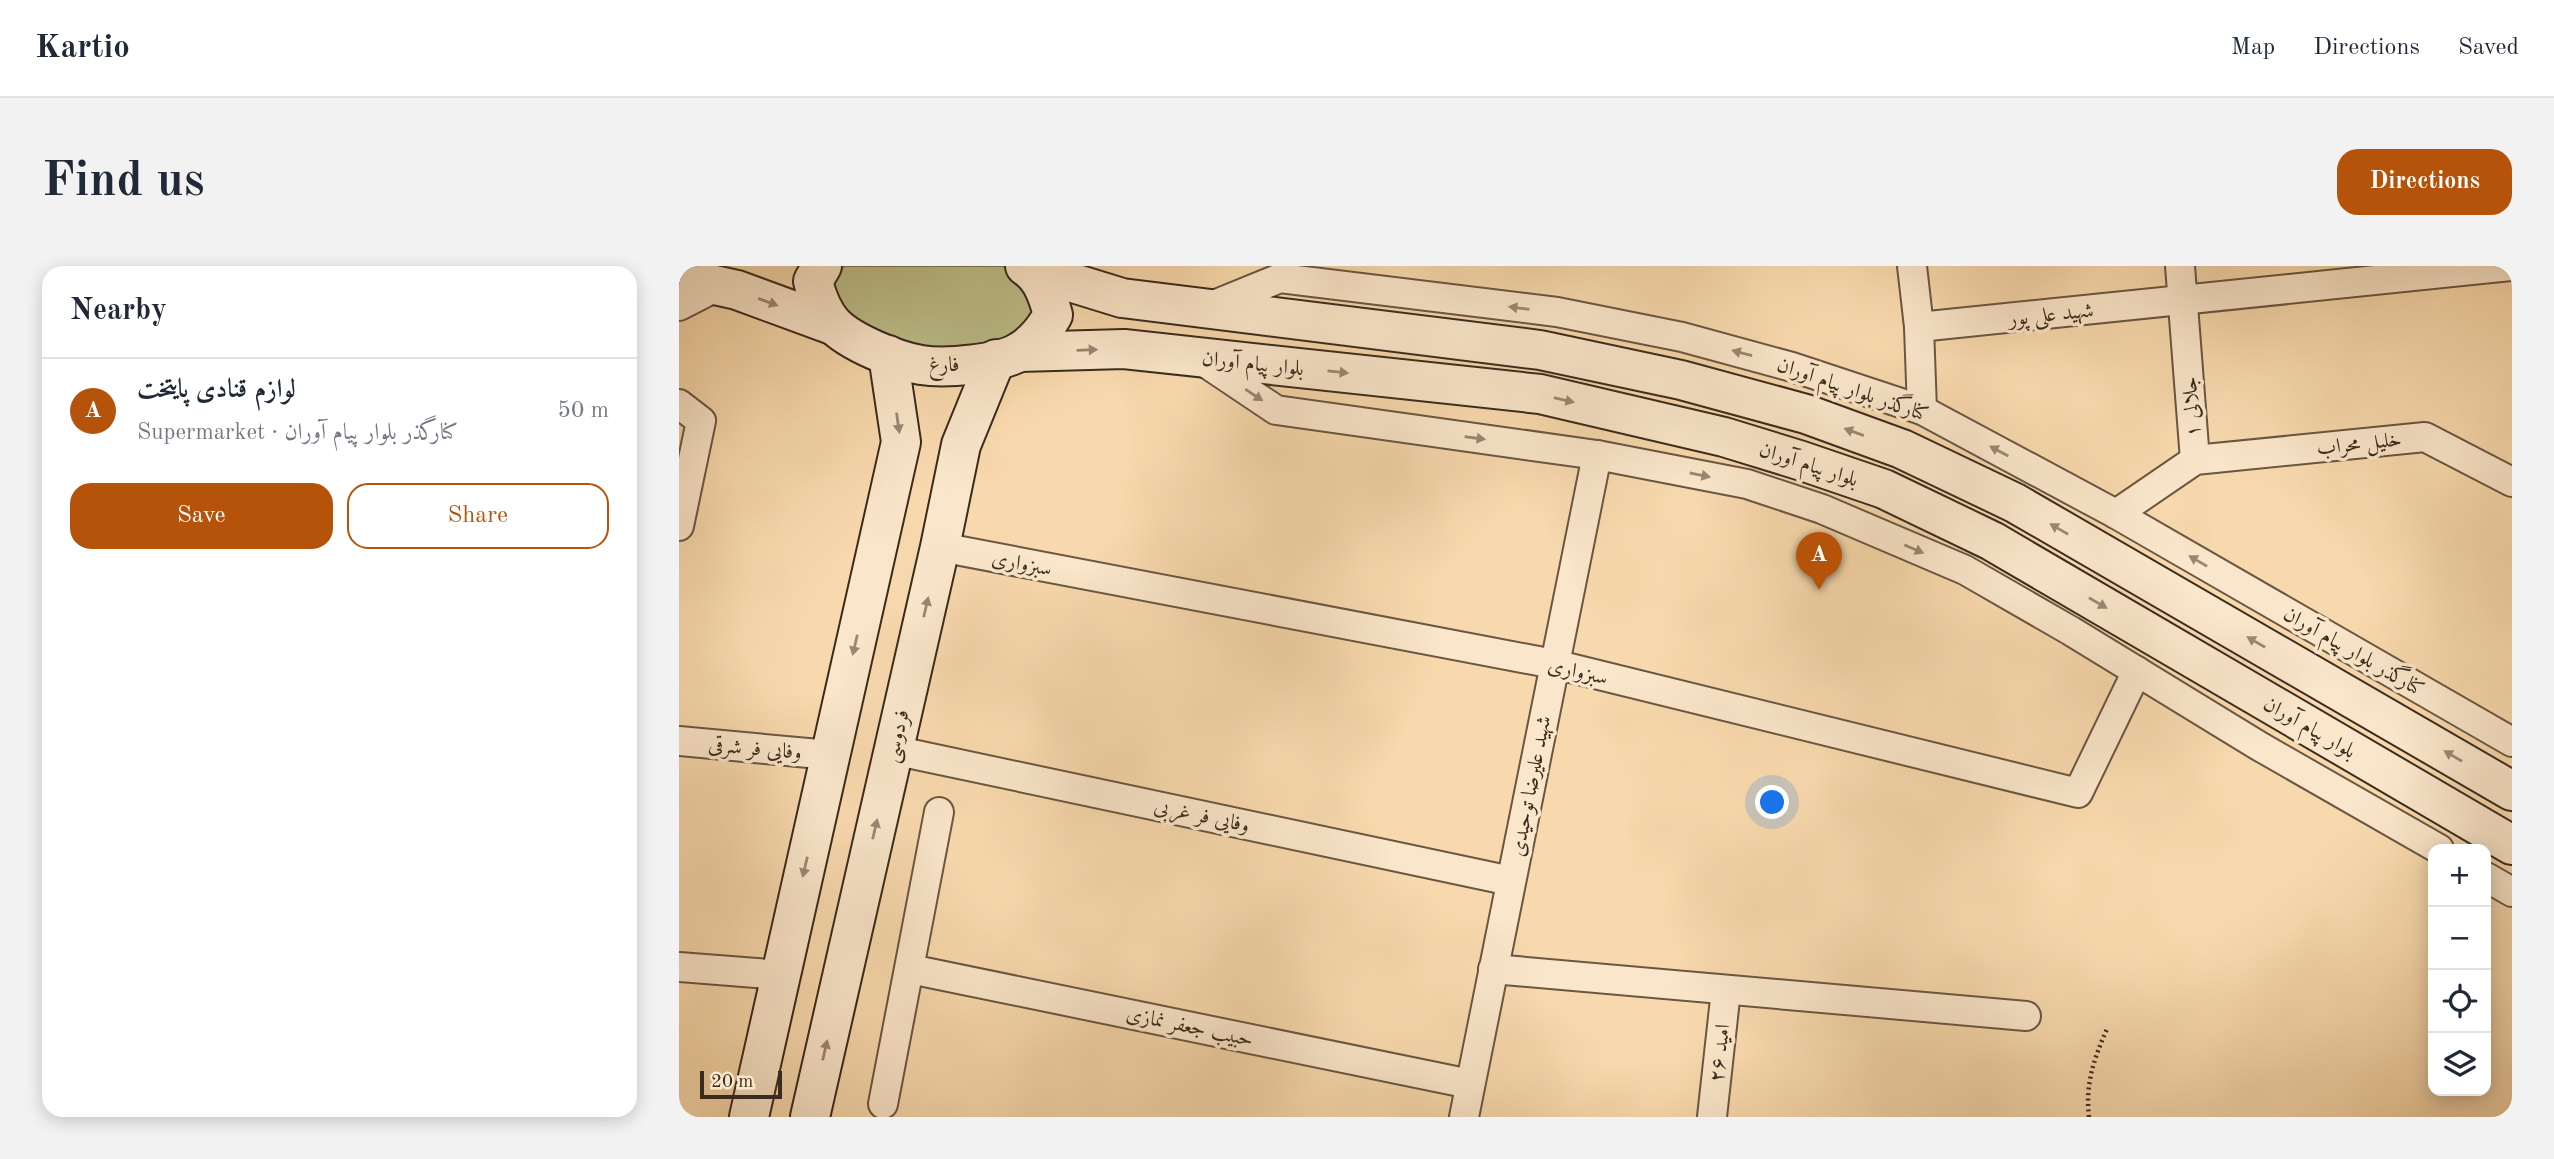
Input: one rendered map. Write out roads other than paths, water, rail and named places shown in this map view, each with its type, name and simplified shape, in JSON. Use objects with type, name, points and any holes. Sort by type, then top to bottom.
[{"type":"main road","name":"فارغ","points":[[822,266],[813,281],[820,306],[835,326],[855,339],[888,355],[922,365],[960,366],[1007,356]]},
{"type":"main road","points":[[1007,356],[1039,337],[1053,315],[1046,291],[1028,268]]},
{"type":"main road","name":"بلوار پیام آوران","points":[[1028,268],[1122,298],[1540,350],[1681,380],[1806,414],[1902,449],[2015,503],[2512,791]]},
{"type":"main road","points":[[679,277],[737,290],[835,326]]},
{"type":"main road","name":"بلوار پیام آوران","points":[[1007,356],[1124,349],[1540,394],[1724,437],[1884,489],[1992,541],[2512,845]]},
{"type":"main road","points":[[749,1117],[901,442],[888,355]]},
{"type":"main road","name":"فردوسی","points":[[810,1117],[961,445],[1007,356]]},
{"type":"street","points":[[1912,266],[1919,327],[1922,410]]},
{"type":"street","name":"جلالی ۱","points":[[2116,514],[2195,460],[2180,266]]},
{"type":"street","name":"شهید علی پور","points":[[1919,327],[2183,300],[2428,270],[2512,266]]},
{"type":"street","name":"کنارگذر بلوار پیام آوران","points":[[1207,308],[1280,278],[1557,312],[1682,337],[1792,367],[1922,410],[2116,514],[2512,742]]},
{"type":"street","points":[[679,306],[718,286]]},
{"type":"street","points":[[1197,357],[1276,410],[1597,455],[1747,484],[1822,509],[1965,570],[2259,746],[2430,844]]},
{"type":"street","points":[[679,404],[701,421],[679,526]]},
{"type":"street","name":"خلیل محراب","points":[[2195,460],[2425,437],[2512,482]]},
{"type":"street","name":"شهید علیرضا توحیدی","points":[[1464,1117],[1597,455]]},
{"type":"street","name":"سبزواری","points":[[940,547],[1554,664],[2078,793],[2137,671]]},
{"type":"street","name":"وفایی فر شرقی","points":[[679,741],[830,755]]},
{"type":"street","name":"وفایی فر غربی","points":[[893,750],[1511,881]]},
{"type":"street","points":[[883,1104],[939,812]]},
{"type":"street","points":[[2491,880],[2512,892]]},
{"type":"street","points":[[679,967],[781,975]]},
{"type":"street","name":"حبیب جعفر نمازی","points":[[910,969],[1470,1084]]},
{"type":"street","points":[[1493,969],[2026,1016]]},
{"type":"street","name":"امید ۲۶","points":[[1712,1117],[1726,990]]},
{"type":"place","name":"لوازم قنادی پایتخت","points":[[1819,590]]}]
